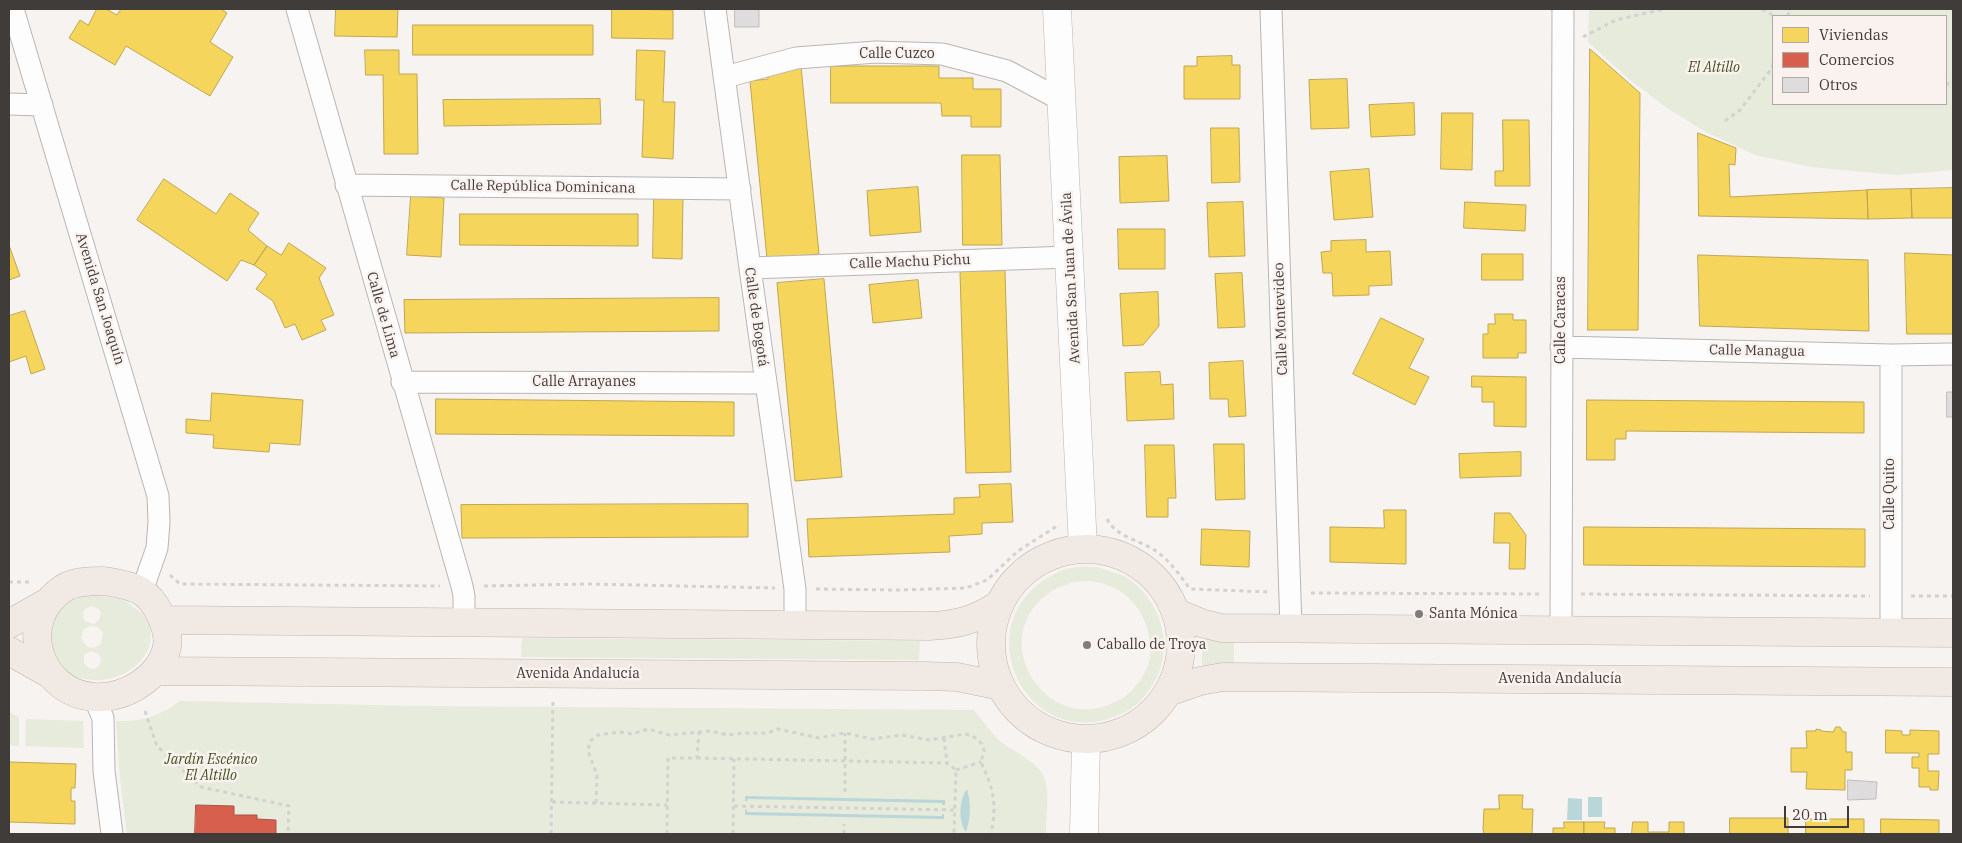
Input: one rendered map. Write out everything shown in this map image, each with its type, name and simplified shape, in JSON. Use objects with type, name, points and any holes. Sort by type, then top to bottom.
[{"type":"main road","points":[[1083,548],[1113,552],[1141,565],[1163,586],[1177,613],[1182,643],[1178,673],[1164,700],[1143,722],[1116,735],[1086,740],[1053,734],[1025,717],[1004,692],[992,661],[992,628],[1002,597],[1023,572],[1051,555],[1083,548]]},
{"type":"main road","points":[[9,624],[48,602],[64,588],[83,582],[104,581],[124,585],[142,592],[156,606],[163,620],[167,645],[161,665],[147,679],[130,690],[112,695],[94,697],[62,686],[56,682],[44,664],[37,644],[38,622],[48,602]]},
{"type":"main road","points":[[163,620],[951,625],[970,620],[1000,604]]},
{"type":"main road","points":[[1177,613],[1201,624],[1221,628],[1953,633]]},
{"type":"main road","points":[[9,651],[50,674]]},
{"type":"main road","name":"Avenida Andalucía","points":[[155,671],[957,677],[1001,686]]},
{"type":"main road","name":"Avenida Andalucía","points":[[1168,692],[1200,681],[1223,677],[1953,682]]},
{"type":"street","name":"Avenida San Joaquín","points":[[13,9],[158,496],[157,548],[142,592]]},
{"type":"street","name":"Calle de Lima","points":[[297,9],[464,596],[464,622]]},
{"type":"street","name":"Calle de Bogotá","points":[[715,9],[795,589],[796,625]]},
{"type":"street","name":"Avenida San Juan de Ávila","points":[[1057,9],[1063,102],[1083,548]]},
{"type":"street","name":"Calle Montevideo","points":[[1271,9],[1291,629]]},
{"type":"street","name":"Calle Caracas","points":[[1561,631],[1560,347],[1563,9]]},
{"type":"street","name":"Calle Cuzco","points":[[725,77],[796,58],[876,52],[942,54],[1007,71],[1063,102]]},
{"type":"street","points":[[9,104],[42,105]]},
{"type":"street","name":"Calle República Dominicana","points":[[346,185],[740,190]]},
{"type":"street","name":"Calle Machu Pichu","points":[[750,268],[1070,257]]},
{"type":"street","name":"Calle Managua","points":[[1560,347],[1891,355],[1953,354]]},
{"type":"street","name":"Calle Quito","points":[[1891,355],[1891,633]]},
{"type":"street","name":"Calle Arrayanes","points":[[402,382],[766,383]]},
{"type":"street","points":[[94,697],[103,718],[104,771],[112,834]]},
{"type":"street","points":[[1084,834],[1086,740]]},
{"type":"path","points":[[1582,38],[1616,20],[1664,9]]},
{"type":"path","points":[[1725,121],[1740,110],[1772,68]]},
{"type":"path","points":[[1105,511],[1111,526],[1121,534],[1144,543],[1158,552],[1171,564],[1190,589],[1279,592]]},
{"type":"path","points":[[807,589],[896,590],[966,588],[987,580],[1018,551],[1049,533],[1061,520]]},
{"type":"path","points":[[164,573],[169,574],[180,584],[441,586]]},
{"type":"path","points":[[474,586],[588,584],[783,588]]},
{"type":"path","points":[[1301,593],[1550,594]]},
{"type":"path","points":[[1573,594],[1878,596]]},
{"type":"path","points":[[1902,596],[1953,596]]},
{"type":"path","points":[[551,834],[552,699]]},
{"type":"path","points":[[145,711],[157,746],[200,787],[289,806],[288,834]]},
{"type":"path","points":[[596,803],[596,775],[588,751],[590,741],[598,735],[620,732],[632,734],[648,729],[669,735],[711,731],[728,735],[778,730],[819,738],[845,733],[872,739],[902,735],[929,740],[965,734],[973,736],[982,744],[984,751],[981,762],[992,786],[994,798],[991,834]]},
{"type":"path","points":[[697,758],[699,732]]},
{"type":"path","points":[[845,733],[845,792]]},
{"type":"path","points":[[944,738],[947,763]]},
{"type":"path","points":[[667,834],[668,758],[947,763],[956,770]]},
{"type":"path","points":[[733,834],[734,759]]},
{"type":"path","points":[[956,770],[981,762]]},
{"type":"path","points":[[954,834],[956,770]]},
{"type":"path","points":[[552,802],[667,805]]},
{"type":"path","points":[[734,806],[954,810]]},
{"type":"path","points":[[844,824],[844,834]]},
{"type":"green space","name":"El Altillo","points":[[1589,9],[1953,9],[1953,170],[1896,175],[1811,167],[1755,155],[1704,131],[1667,108],[1630,80],[1588,42]]},
{"type":"green space","points":[[1097,567],[1122,575],[1142,590],[1150,600],[1161,624],[1164,649],[1161,667],[1155,681],[1135,706],[1104,720],[1077,722],[1053,715],[1033,701],[1019,681],[1011,658],[1010,633],[1017,609],[1034,588],[1065,569]],"holes":[[[1093,581],[1109,585],[1120,591],[1138,608],[1148,631],[1150,644],[1149,663],[1137,685],[1124,697],[1096,708],[1071,707],[1049,697],[1033,679],[1024,657],[1023,633],[1032,610],[1052,591],[1073,582]]]},
{"type":"green space","points":[[85,596],[109,597],[126,602],[142,614],[150,627],[150,641],[145,655],[135,666],[121,675],[104,680],[85,679],[75,676],[64,670],[53,654],[51,648],[51,625],[54,618],[67,604]],"holes":[[[91,606],[99,609],[101,614],[99,620],[94,624],[85,621],[83,616],[84,610]],[[91,626],[98,627],[103,633],[101,644],[94,648],[87,647],[81,638],[84,629]],[[91,651],[99,654],[101,660],[99,666],[94,669],[88,668],[84,663],[84,655]]]},
{"type":"green space","points":[[522,638],[920,641],[919,660],[521,657]]},
{"type":"green space","points":[[1202,638],[1234,639],[1234,665],[1202,666]]},
{"type":"green space","name":"Jardín Escénico El Altillo","points":[[180,701],[424,706],[974,710],[999,740],[1034,764],[1044,776],[1047,796],[1046,834],[127,834],[120,778],[116,721],[150,717],[165,711]]},
{"type":"green space","points":[[9,712],[19,717],[19,746],[9,745]]},
{"type":"green space","points":[[26,719],[83,721],[84,748],[25,746]]},
{"type":"water","points":[[967,789],[970,811],[966,832],[962,822],[961,805]]},
{"type":"water","points":[[745,796],[945,800],[945,805],[942,805],[942,803],[748,799],[745,801]]},
{"type":"water","points":[[1588,797],[1602,797],[1602,817],[1588,817]]},
{"type":"water","points":[[1568,798],[1582,799],[1582,820],[1567,820]]},
{"type":"water","points":[[747,809],[747,812],[942,816],[944,814],[944,819],[745,815],[745,810]]},
{"type":"building: Viviendas","points":[[97,9],[106,9],[117,15],[121,9],[221,9],[227,13],[210,42],[233,57],[210,96],[126,46],[115,65],[69,38],[80,20],[88,25]]},
{"type":"building: Viviendas","points":[[336,9],[398,9],[397,37],[335,36]]},
{"type":"building: Viviendas","points":[[612,9],[673,10],[673,39],[612,38]]},
{"type":"building: Viviendas","points":[[413,25],[593,25],[593,55],[413,55]]},
{"type":"building: Viviendas","points":[[1590,49],[1640,93],[1638,330],[1588,330]]},
{"type":"building: Viviendas","points":[[365,50],[399,50],[399,74],[417,74],[418,154],[384,154],[383,75],[366,75]]},
{"type":"building: Viviendas","points":[[637,50],[665,51],[663,102],[675,102],[673,159],[642,157],[644,100],[636,100]]},
{"type":"building: Viviendas","points":[[1232,56],[1232,65],[1240,65],[1240,99],[1184,99],[1184,66],[1197,66],[1197,57]]},
{"type":"building: Viviendas","points":[[801,66],[819,254],[767,259],[750,81],[768,79],[767,69]]},
{"type":"building: Viviendas","points":[[831,66],[939,66],[939,78],[973,78],[973,89],[1001,89],[1001,127],[971,127],[971,116],[942,116],[941,103],[831,103]]},
{"type":"building: Viviendas","points":[[1347,79],[1349,128],[1311,129],[1309,80]]},
{"type":"building: Viviendas","points":[[600,99],[601,124],[444,126],[443,100]]},
{"type":"building: Viviendas","points":[[1414,103],[1415,135],[1371,137],[1369,105]]},
{"type":"building: Viviendas","points":[[1442,113],[1473,113],[1472,170],[1441,169]]},
{"type":"building: Viviendas","points":[[1503,120],[1529,120],[1530,186],[1495,186],[1495,171],[1503,171]]},
{"type":"building: Viviendas","points":[[1211,128],[1239,128],[1240,182],[1212,183]]},
{"type":"building: Viviendas","points":[[1698,133],[1736,148],[1735,165],[1729,164],[1730,197],[1867,190],[1868,219],[1699,216]]},
{"type":"building: Viviendas","points":[[962,155],[1000,155],[1002,245],[963,245]]},
{"type":"building: Viviendas","points":[[1167,156],[1169,201],[1120,203],[1119,157]]},
{"type":"building: Viviendas","points":[[1369,169],[1373,217],[1334,220],[1330,172]]},
{"type":"building: Viviendas","points":[[164,179],[216,214],[230,193],[259,213],[248,230],[267,246],[254,265],[241,260],[227,281],[137,220]]},
{"type":"building: Viviendas","points":[[918,187],[921,232],[870,236],[867,191]]},
{"type":"building: Viviendas","points":[[1953,188],[1953,218],[1912,218],[1911,189]]},
{"type":"building: Viviendas","points":[[1911,189],[1912,218],[1868,219],[1867,190]]},
{"type":"building: Viviendas","points":[[411,196],[444,198],[441,257],[407,255]]},
{"type":"building: Viviendas","points":[[654,198],[683,198],[682,259],[653,258]]},
{"type":"building: Viviendas","points":[[1243,202],[1245,256],[1209,257],[1207,203]]},
{"type":"building: Viviendas","points":[[1465,202],[1526,205],[1525,231],[1464,228]]},
{"type":"building: Viviendas","points":[[460,214],[638,214],[638,246],[460,245]]},
{"type":"building: Viviendas","points":[[1118,229],[1165,229],[1165,269],[1119,269]]},
{"type":"building: Viviendas","points":[[1366,240],[1366,252],[1390,251],[1392,285],[1369,286],[1369,295],[1333,296],[1332,273],[1323,273],[1321,252],[1331,251],[1331,241]]},
{"type":"building: Viviendas","points":[[289,243],[326,268],[319,278],[334,315],[321,320],[326,330],[302,340],[295,324],[285,328],[273,301],[256,289],[267,274],[254,265],[267,246],[281,255]]},
{"type":"building: Viviendas","points":[[9,245],[20,276],[9,280]]},
{"type":"building: Viviendas","points":[[1905,253],[1953,255],[1953,334],[1907,334]]},
{"type":"building: Viviendas","points":[[1482,254],[1523,254],[1523,280],[1482,280]]},
{"type":"building: Viviendas","points":[[1698,255],[1868,260],[1869,331],[1700,326]]},
{"type":"building: Viviendas","points":[[1005,271],[1011,472],[966,473],[960,272]]},
{"type":"building: Viviendas","points":[[1242,273],[1245,327],[1218,328],[1215,274]]},
{"type":"building: Viviendas","points":[[824,279],[842,477],[795,481],[777,283]]},
{"type":"building: Viviendas","points":[[918,280],[922,318],[873,323],[869,285]]},
{"type":"building: Viviendas","points":[[1158,292],[1159,326],[1143,345],[1123,346],[1120,294]]},
{"type":"building: Viviendas","points":[[719,298],[719,331],[405,333],[404,300]]},
{"type":"building: Viviendas","points":[[25,311],[45,369],[31,374],[26,356],[9,362],[9,316]]},
{"type":"building: Viviendas","points":[[1495,314],[1513,314],[1513,320],[1526,320],[1526,353],[1518,353],[1518,358],[1483,358],[1483,334],[1488,334],[1488,324],[1495,324]]},
{"type":"building: Viviendas","points":[[1381,318],[1424,339],[1409,368],[1429,377],[1415,405],[1353,374]]},
{"type":"building: Viviendas","points":[[1243,361],[1246,416],[1229,417],[1228,399],[1210,399],[1209,363]]},
{"type":"building: Viviendas","points":[[1160,372],[1161,385],[1173,384],[1174,419],[1127,421],[1125,373]]},
{"type":"building: Viviendas","points":[[1472,376],[1526,377],[1526,427],[1494,426],[1494,402],[1482,402],[1482,387],[1472,387]]},
{"type":"building: Viviendas","points":[[212,393],[303,400],[300,445],[270,443],[269,452],[213,448],[214,435],[186,433],[186,419],[210,421]]},
{"type":"building: Viviendas","points":[[436,399],[734,402],[734,436],[436,434]]},
{"type":"building: Viviendas","points":[[1587,400],[1864,402],[1864,433],[1626,431],[1626,439],[1615,439],[1615,460],[1587,460]]},
{"type":"building: Viviendas","points":[[1214,444],[1244,444],[1245,499],[1216,500]]},
{"type":"building: Viviendas","points":[[1145,445],[1174,445],[1176,498],[1168,498],[1168,517],[1147,517]]},
{"type":"building: Viviendas","points":[[1521,452],[1521,476],[1460,478],[1459,454]]},
{"type":"building: Viviendas","points":[[1011,484],[1013,522],[982,523],[982,534],[949,536],[950,552],[809,557],[807,519],[954,514],[954,498],[980,497],[979,485]]},
{"type":"building: Viviendas","points":[[748,504],[748,537],[462,538],[461,505]]},
{"type":"building: Viviendas","points":[[1384,510],[1406,510],[1406,564],[1330,562],[1330,527],[1384,528]]},
{"type":"building: Viviendas","points":[[1495,513],[1510,513],[1526,535],[1525,569],[1509,569],[1510,543],[1494,543]]},
{"type":"building: Viviendas","points":[[1584,527],[1865,529],[1865,567],[1584,565]]},
{"type":"building: Viviendas","points":[[1202,529],[1250,531],[1249,567],[1201,565]]},
{"type":"building: Viviendas","points":[[1836,727],[1840,727],[1843,732],[1846,732],[1846,752],[1852,752],[1852,770],[1845,770],[1845,790],[1806,789],[1807,772],[1791,772],[1791,748],[1807,748],[1806,731],[1816,731],[1816,729],[1833,732]]},
{"type":"building: Viviendas","points":[[1886,730],[1902,731],[1902,735],[1910,735],[1910,730],[1939,731],[1939,754],[1928,754],[1928,771],[1939,771],[1938,790],[1930,790],[1930,787],[1919,787],[1919,768],[1912,768],[1912,757],[1919,757],[1919,753],[1886,753]]},
{"type":"building: Viviendas","points":[[9,762],[76,764],[75,788],[71,788],[71,801],[75,801],[75,824],[9,822]]},
{"type":"building: Viviendas","points":[[1499,795],[1523,795],[1522,809],[1533,809],[1532,834],[1484,834],[1484,809],[1499,809]]},
{"type":"building: Viviendas","points":[[1730,818],[1788,818],[1788,834],[1730,834]]},
{"type":"building: Viviendas","points":[[1806,819],[1864,819],[1864,834],[1806,834]]},
{"type":"building: Viviendas","points":[[1881,819],[1939,820],[1939,834],[1881,834]]},
{"type":"building: Viviendas","points":[[1564,822],[1584,822],[1584,834],[1553,834],[1553,828],[1564,828]]},
{"type":"building: Viviendas","points":[[1584,822],[1605,822],[1604,828],[1615,828],[1615,834],[1584,834]]},
{"type":"building: Viviendas","points":[[1633,822],[1648,822],[1648,832],[1669,832],[1669,822],[1684,822],[1684,834],[1632,834]]},
{"type":"building: Comercios","points":[[196,805],[234,806],[234,815],[257,815],[257,819],[276,820],[276,834],[195,834]]},
{"type":"building: Otros","points":[[735,9],[759,9],[759,27],[735,27]]},
{"type":"building: Otros","points":[[1947,392],[1953,392],[1953,417],[1947,417]]},
{"type":"building: Otros","points":[[1848,780],[1877,782],[1876,799],[1848,800]]},
{"type":"place","name":"Santa Mónica","points":[[1419,614]]},
{"type":"place","name":"Caballo de Troya","points":[[1087,645]]}]
